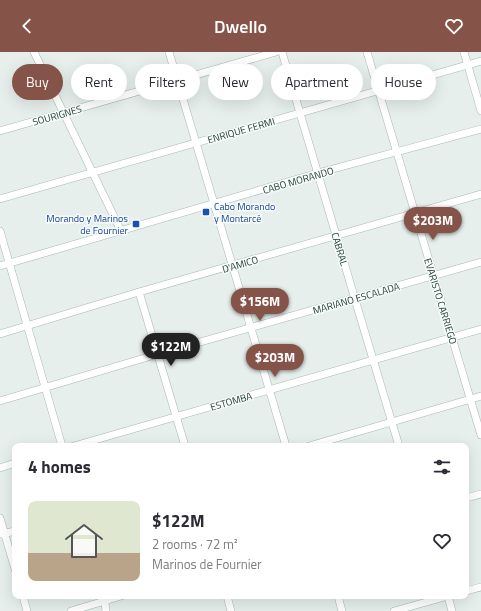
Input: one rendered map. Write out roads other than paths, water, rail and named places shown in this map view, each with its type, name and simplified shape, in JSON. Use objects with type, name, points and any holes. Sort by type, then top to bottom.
[{"type":"street","points":[[34,52],[121,232]]},
{"type":"street","points":[[170,52],[173,64]]},
{"type":"street","name":"SOURIGNES","points":[[200,73],[276,52]]},
{"type":"street","name":"CABRAL","points":[[282,52],[354,298],[399,443]]},
{"type":"street","name":"EVARISTO CARRIEGO","points":[[367,52],[371,64]]},
{"type":"street","points":[[464,52],[481,111]]},
{"type":"street","name":"ENRIQUE FERMI","points":[[436,74],[481,61]]},
{"type":"street","name":"ENRIQUE FERMI","points":[[0,199],[371,91]]},
{"type":"street","name":"SOURIGNES","points":[[0,131],[135,92]]},
{"type":"street","points":[[183,100],[285,443]]},
{"type":"street","name":"EVARISTO CARRIEGO","points":[[382,100],[396,152],[481,435]]},
{"type":"street","name":"CABO MORANDO","points":[[0,266],[121,232],[318,173],[481,128]]},
{"type":"street","name":"D'AMICO","points":[[0,334],[139,292],[481,194]]},
{"type":"street","points":[[0,231],[61,443]]},
{"type":"street","name":"MARIANO ESCALADA","points":[[0,401],[45,389],[158,354],[481,262]]},
{"type":"street","points":[[139,292],[184,443]]},
{"type":"street","name":"ESTOMBA","points":[[85,443],[481,330]]},
{"type":"street","points":[[319,443],[481,396]]},
{"type":"street","points":[[0,468],[12,464]]},
{"type":"street","points":[[469,497],[481,494]]},
{"type":"street","points":[[0,518],[2,534],[12,561]]},
{"type":"street","points":[[2,534],[12,532]]},
{"type":"street","points":[[469,590],[481,587]]},
{"type":"street","points":[[24,599],[28,611]]},
{"type":"street","points":[[71,611],[101,599]]},
{"type":"street","points":[[104,599],[106,611]]},
{"type":"street","points":[[228,599],[231,611]]},
{"type":"street","points":[[339,599],[342,611]]},
{"type":"street","points":[[394,611],[437,599]]},
{"type":"street","points":[[449,599],[452,611]]},
{"type":"place","name":"Cabo Morando y Montarcé","points":[[206,212]]},
{"type":"place","name":"Morando y Marinos de Fournier","points":[[136,224]]}]
